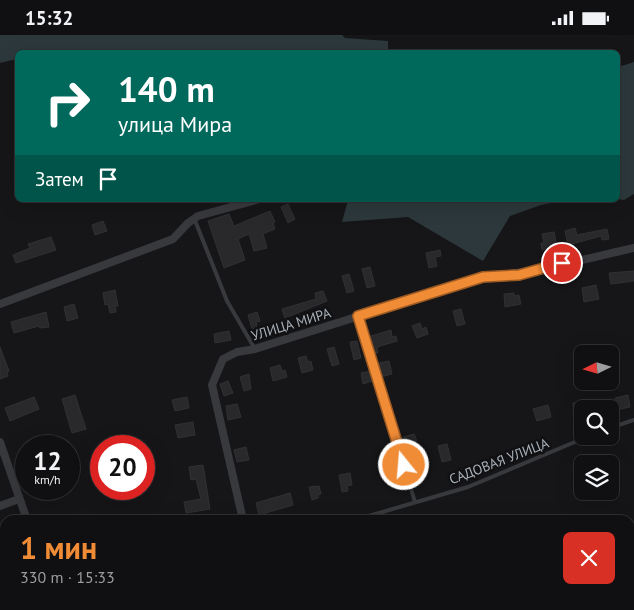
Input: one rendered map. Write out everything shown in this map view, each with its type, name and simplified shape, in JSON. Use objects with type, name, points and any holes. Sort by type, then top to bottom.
[{"type":"street","points":[[0,303],[173,239],[188,223],[198,216],[249,202]]},
{"type":"street","name":"УЛИЦА МИРА","points":[[242,515],[212,385],[223,359],[230,355],[255,349],[483,277],[519,275],[562,263],[634,248]]},
{"type":"street","points":[[0,443],[15,487]]},
{"type":"street","points":[[0,506],[16,500]]},
{"type":"street","points":[[19,500],[25,515]]},
{"type":"lane","points":[[196,223],[227,301],[255,349]]},
{"type":"lane","points":[[358,316],[415,502]]},
{"type":"lane","points":[[619,424],[634,419]]},
{"type":"lane","name":"САДОВАЯ УЛИЦА","points":[[372,515],[468,487],[574,442]]},
{"type":"shaded area","points":[[0,35],[342,35],[345,38],[388,41],[388,50],[15,50],[15,59],[0,63]]},
{"type":"shaded area","points":[[634,62],[634,194],[624,200],[620,199],[620,66]]},
{"type":"shaded area","points":[[347,202],[556,202],[510,216],[483,261],[408,217],[342,222]]},
{"type":"building","points":[[288,204],[295,219],[288,223],[281,207]]},
{"type":"building","points":[[270,211],[275,222],[273,223],[275,229],[263,234],[267,248],[254,251],[249,234],[238,239],[245,260],[224,268],[208,221],[229,214],[234,226]]},
{"type":"building","points":[[103,221],[107,231],[95,235],[92,225]]},
{"type":"building","points":[[575,228],[577,235],[607,229],[609,239],[602,240],[601,236],[568,245],[565,231]]},
{"type":"building","points":[[554,232],[557,246],[542,250],[541,243],[544,243],[542,234]]},
{"type":"building","points":[[51,237],[56,250],[16,263],[13,255],[30,248],[28,244]]},
{"type":"building","points":[[440,250],[441,256],[435,257],[437,266],[429,268],[426,253]]},
{"type":"building","points":[[370,267],[375,286],[367,288],[362,269]]},
{"type":"building","points":[[634,271],[634,281],[611,284],[609,273]]},
{"type":"building","points":[[349,274],[354,291],[347,293],[342,276]]},
{"type":"building","points":[[596,285],[599,299],[584,302],[582,288]]},
{"type":"building","points":[[115,290],[118,306],[115,306],[116,312],[110,313],[108,304],[105,305],[103,293]]},
{"type":"building","points":[[323,291],[327,301],[285,318],[282,309],[316,299],[315,293]]},
{"type":"building","points":[[514,293],[514,296],[519,295],[521,304],[505,307],[504,294]]},
{"type":"building","points":[[74,304],[78,318],[67,321],[64,307]]},
{"type":"building","points":[[461,309],[465,324],[457,326],[453,311]]},
{"type":"building","points":[[46,312],[49,327],[40,328],[39,326],[14,333],[11,322]]},
{"type":"building","points":[[257,312],[260,321],[256,322],[257,327],[252,329],[248,315]]},
{"type":"building","points":[[420,323],[422,329],[426,327],[428,334],[417,338],[412,326]]},
{"type":"building","points":[[391,330],[392,337],[396,336],[397,341],[380,346],[377,348],[378,353],[374,354],[368,337]]},
{"type":"building","points":[[229,331],[231,340],[215,343],[214,334]]},
{"type":"building","points":[[357,341],[361,358],[354,360],[350,342]]},
{"type":"building","points":[[0,347],[9,371],[7,372],[8,376],[0,379]]},
{"type":"building","points":[[334,347],[339,364],[332,366],[327,349]]},
{"type":"building","points":[[306,356],[308,362],[311,361],[313,370],[302,373],[298,358]]},
{"type":"building","points":[[389,361],[392,374],[380,377],[379,363]]},
{"type":"building","points":[[280,365],[282,371],[285,370],[287,377],[273,381],[270,368]]},
{"type":"building","points":[[371,371],[372,381],[363,384],[361,373]]},
{"type":"building","points":[[249,374],[251,389],[244,391],[240,377]]},
{"type":"building","points":[[228,381],[233,393],[224,396],[220,384]]},
{"type":"building","points":[[75,395],[86,429],[72,433],[62,399]]},
{"type":"building","points":[[628,395],[630,407],[619,409],[619,400],[615,400],[615,398]]},
{"type":"building","points":[[34,397],[39,409],[10,421],[5,408]]},
{"type":"building","points":[[187,397],[189,408],[175,411],[172,400]]},
{"type":"building","points":[[237,404],[241,417],[228,420],[226,406]]},
{"type":"building","points":[[548,405],[551,417],[537,421],[533,409]]},
{"type":"building","points":[[193,422],[195,435],[178,438],[175,425]]},
{"type":"building","points":[[414,434],[417,441],[402,445],[400,438]]},
{"type":"building","points":[[447,444],[451,460],[442,462],[438,446]]},
{"type":"building","points":[[246,447],[249,460],[237,462],[234,450]]},
{"type":"building","points":[[418,457],[422,468],[410,472],[406,461]]},
{"type":"building","points":[[399,463],[403,474],[389,478],[387,470],[390,469],[389,466]]},
{"type":"building","points":[[203,465],[210,509],[186,513],[184,502],[201,499],[196,479],[191,480],[189,467]]},
{"type":"building","points":[[350,473],[352,485],[347,486],[348,491],[342,492],[339,475]]},
{"type":"building","points":[[319,486],[321,494],[318,495],[318,498],[312,500],[309,487]]},
{"type":"building","points":[[290,493],[293,505],[259,515],[256,503]]},
{"type":"route","points":[[404,465],[358,316],[483,277],[519,275],[562,263]]}]
